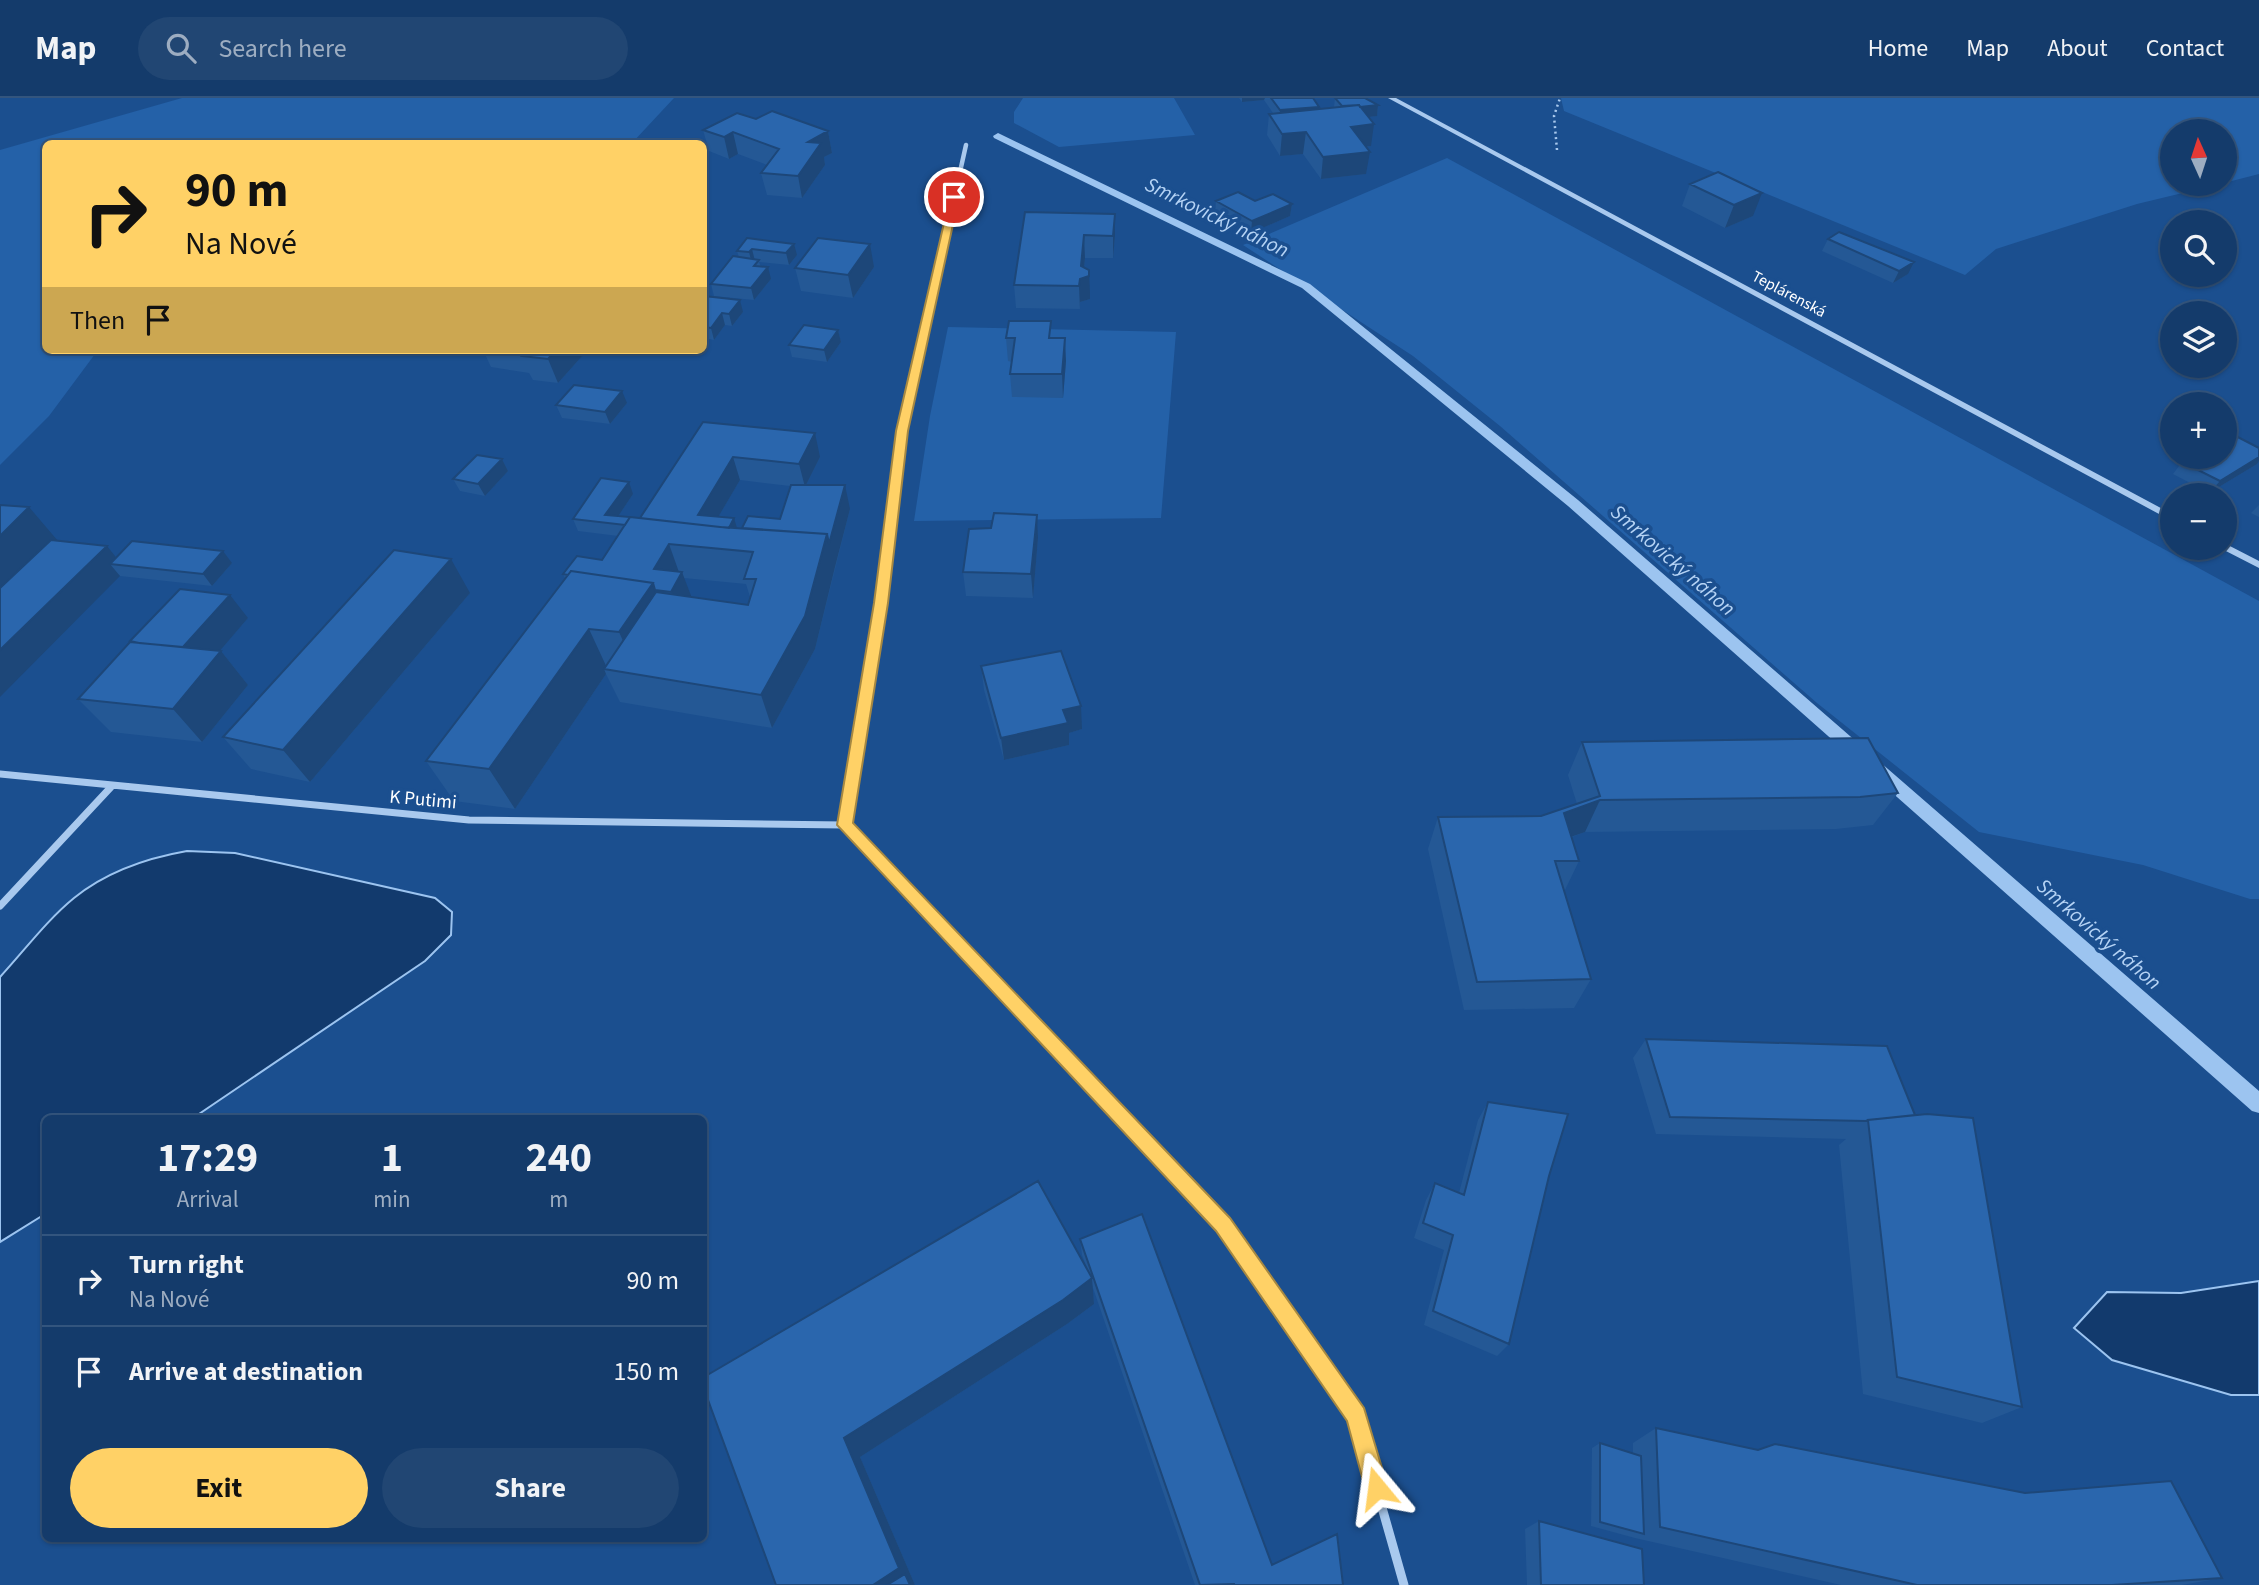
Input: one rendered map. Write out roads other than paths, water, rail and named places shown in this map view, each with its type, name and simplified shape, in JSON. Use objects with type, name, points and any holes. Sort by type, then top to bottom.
[{"type":"street","name":"Teplárenská","points":[[1391,98],[2160,512]]},
{"type":"street","points":[[966,145],[902,431],[881,603],[845,825],[1223,1224],[1356,1416],[1404,1585]]},
{"type":"street","points":[[2237,553],[2259,565]]},
{"type":"street","name":"K Putimi","points":[[0,774],[111,787],[469,820],[845,825]]},
{"type":"street","points":[[0,906],[111,787]]},
{"type":"waterway","name":"Smrkovický náhon","points":[[998,136],[1306,286],[1573,503],[2259,1104]]}]
